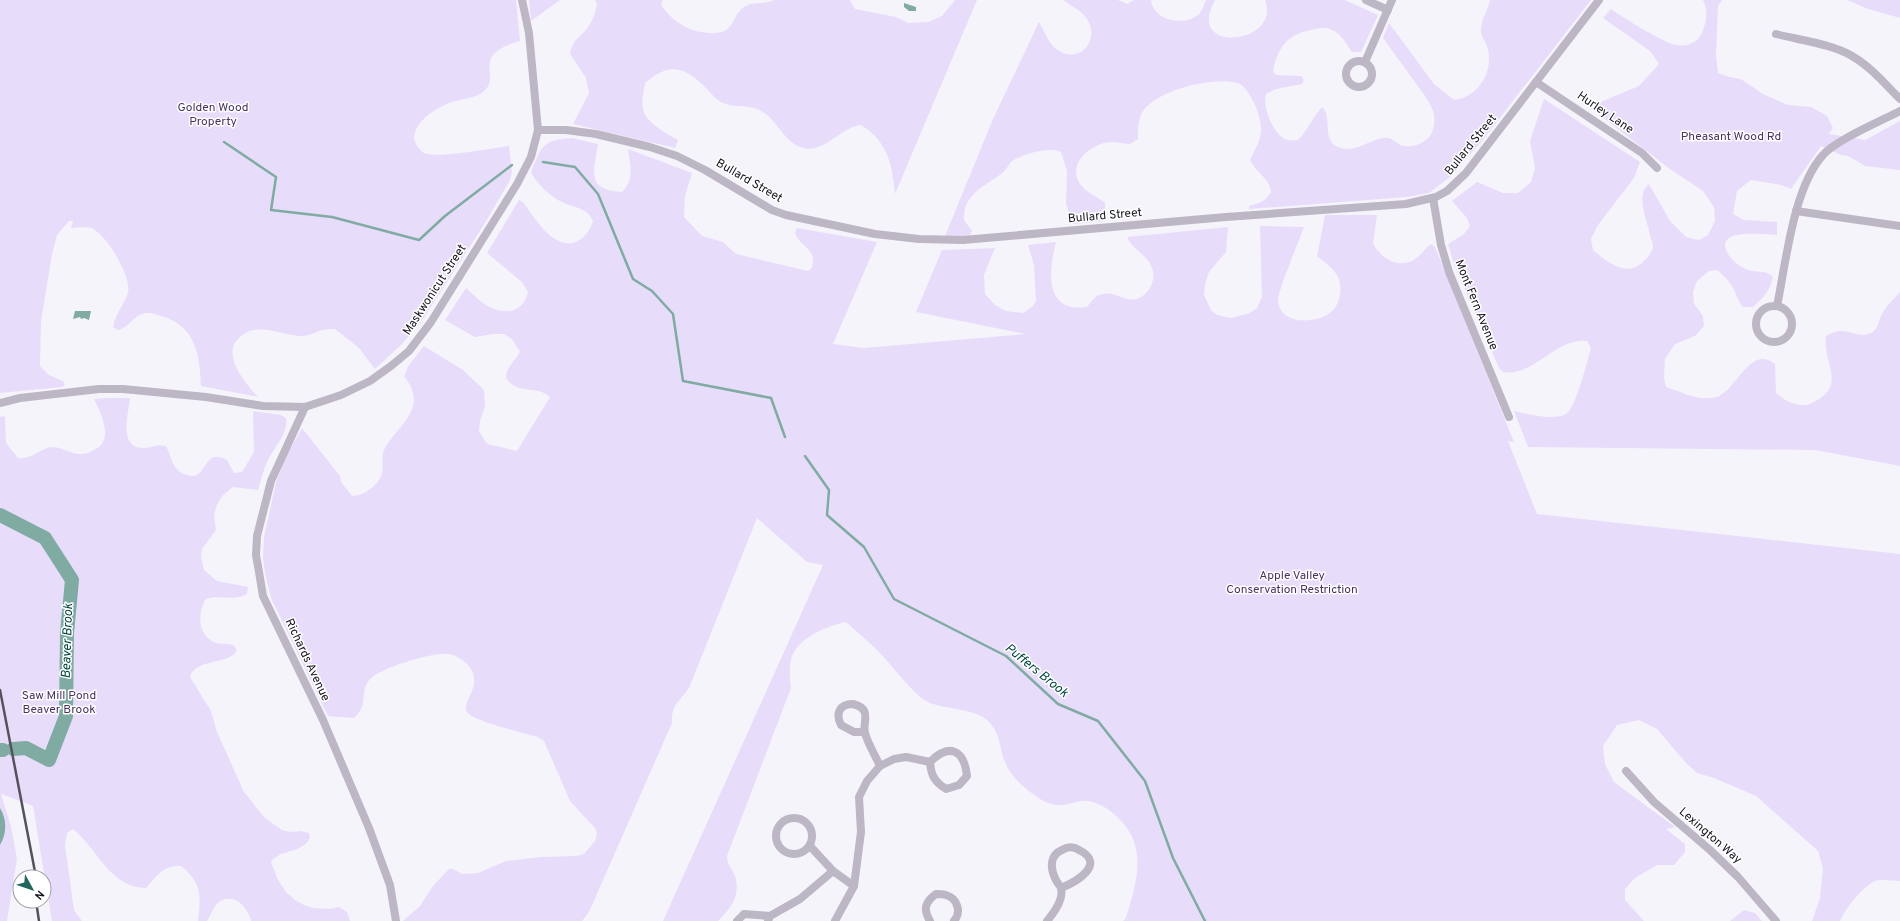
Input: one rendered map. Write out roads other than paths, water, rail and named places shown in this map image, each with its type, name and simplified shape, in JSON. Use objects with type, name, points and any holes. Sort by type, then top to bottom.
[{"type":"street","name":"Maskwonicut Street","points":[[0,403],[20,398],[99,389],[123,389],[206,397],[262,406],[305,406],[341,395],[370,381],[409,351],[431,322],[517,184],[531,157],[538,130],[528,33],[522,0]]},
{"type":"street","points":[[1366,0],[1388,10]]},
{"type":"street","points":[[1365,62],[1392,0]]},
{"type":"street","name":"Bullard Street","points":[[538,130],[566,130],[650,147],[677,156],[705,170],[772,210],[875,234],[920,239],[963,240],[1226,217],[1406,204],[1433,198],[1447,191],[1466,173],[1599,0]]},
{"type":"street","points":[[1776,34],[1826,46],[1852,56],[1873,71],[1900,99]]},
{"type":"street","name":"Hurley Lane","points":[[1536,82],[1642,153],[1657,168]]},
{"type":"street","points":[[1777,306],[1796,211],[1801,192],[1811,171],[1823,154],[1862,131],[1900,112]]},
{"type":"street","name":"Mont Fern Avenue","points":[[1433,198],[1441,245],[1449,272],[1509,417]]},
{"type":"street","points":[[1796,211],[1900,226]]},
{"type":"street","points":[[1777,306],[1785,310],[1790,316],[1792,326],[1786,337],[1776,342],[1768,341],[1761,337],[1758,332],[1756,326],[1757,317],[1768,307],[1777,306]]},
{"type":"street","name":"Richards Avenue","points":[[305,406],[271,481],[257,536],[256,555],[263,596],[323,720],[369,828],[390,885],[396,921]]},
{"type":"street","points":[[864,732],[880,766]]},
{"type":"street","points":[[948,750],[954,752],[959,754],[965,762],[967,776],[960,785],[946,789],[936,783],[931,772],[930,762],[940,753],[948,750]]},
{"type":"street","points":[[835,921],[854,886],[861,832],[859,797],[867,781],[880,766],[894,759],[906,757],[930,762]]},
{"type":"street","name":"Lexington Way","points":[[1626,771],[1658,806],[1710,850],[1738,877],[1776,921]]},
{"type":"street","points":[[810,846],[804,852],[793,854],[782,850],[776,840],[777,830],[783,821],[794,818],[807,824],[811,835],[810,846],[833,871],[854,886]]},
{"type":"street","points":[[1047,921],[1058,906],[1061,888],[1054,878],[1051,865],[1053,856],[1067,847],[1078,849],[1086,855],[1089,860],[1089,869],[1086,874],[1076,882],[1061,888]]},
{"type":"street","points":[[737,921],[744,914],[769,918],[800,899],[833,871]]},
{"type":"street","points":[[930,921],[926,915],[925,907],[929,899],[936,894],[946,895],[953,899],[958,906],[958,913],[954,921]]},
{"type":"waterway","points":[[224,142],[276,177],[271,210],[332,217],[419,240],[445,216],[512,165]]},
{"type":"waterway","points":[[543,162],[575,167],[598,194],[633,279],[652,291],[673,314],[683,381],[771,398],[785,437]]},
{"type":"waterway","name":"Puffers Brook","points":[[805,456],[829,490],[827,515],[864,547],[894,599],[1006,656],[1058,704],[1098,721],[1145,781],[1173,858],[1205,921]]},
{"type":"waterway","name":"Beaver Brook","points":[[0,515],[45,538],[72,580],[67,633],[66,716],[49,760],[26,748],[13,749]]},
{"type":"railway","points":[[0,690],[34,869]]},
{"type":"railway","points":[[37,909],[39,921]]},
{"type":"park label","name":"Golden Wood Property","points":[[213,115]]},
{"type":"park label","name":"Pheasant Wood Rd","points":[[1731,137]]},
{"type":"park label","name":"Apple Valley Conservation Restriction","points":[[1292,583]]},
{"type":"park label","name":"Saw Mill Pond Beaver Brook","points":[[59,703]]}]
